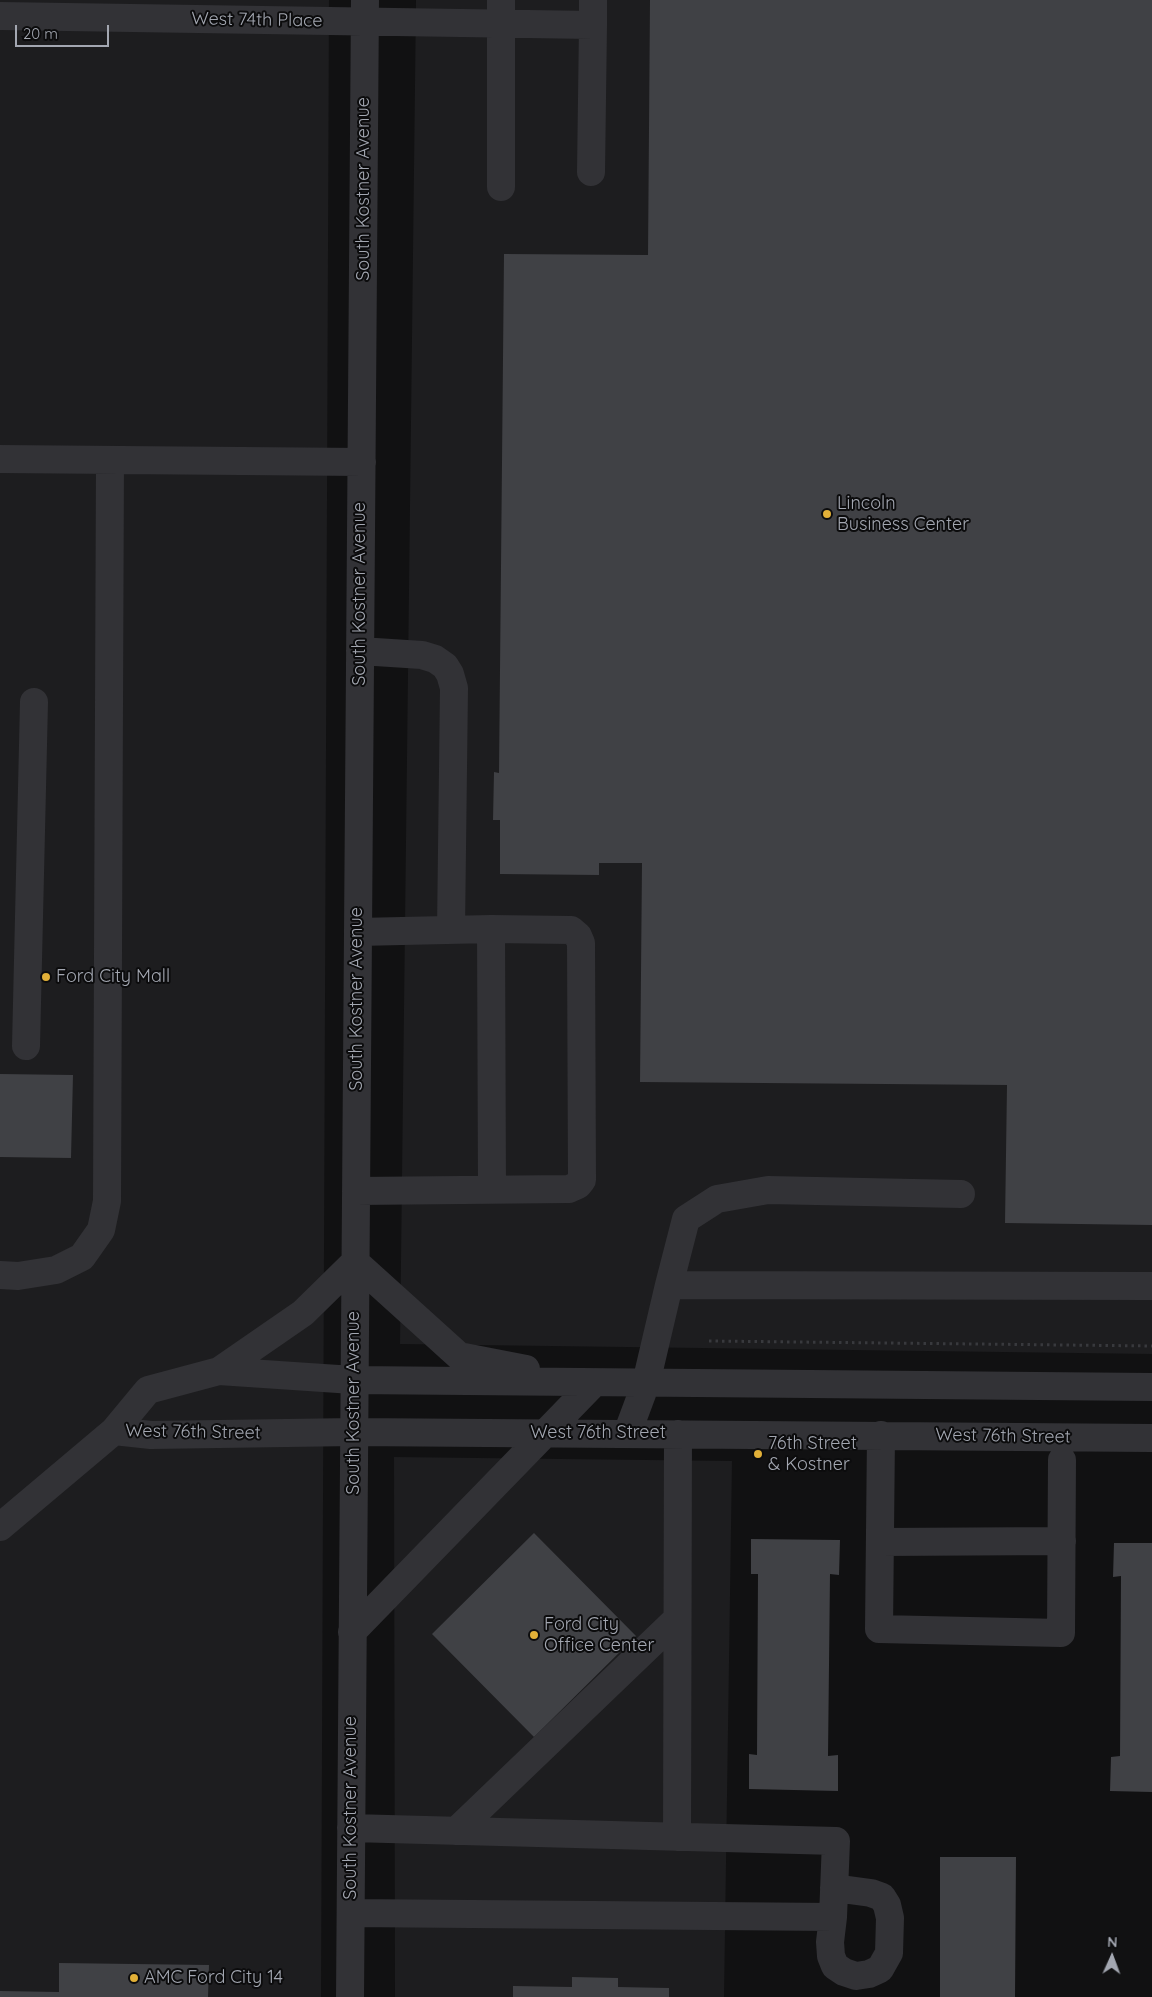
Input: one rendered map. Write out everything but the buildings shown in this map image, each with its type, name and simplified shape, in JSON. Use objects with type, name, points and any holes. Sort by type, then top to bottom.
[{"type":"street","name":"West 74th Place","points":[[0,16],[365,11],[592,12]]},
{"type":"street","name":"South Kostner Avenue","points":[[350,1997],[353,1380],[365,11]]},
{"type":"street","points":[[501,12],[501,186]]},
{"type":"street","points":[[591,172],[592,12]]},
{"type":"street","points":[[0,459],[362,462]]},
{"type":"street","points":[[0,1275],[18,1276],[56,1270],[82,1257],[101,1230],[107,1201],[110,460]]},
{"type":"street","points":[[360,651],[422,655],[434,659],[445,666],[450,674],[454,688],[450,930]]},
{"type":"street","points":[[26,1046],[34,702]]},
{"type":"street","points":[[491,929],[492,1189]]},
{"type":"street","points":[[356,1191],[569,1189],[578,1185],[582,1180],[581,943],[578,936],[571,930],[491,929],[358,932]]},
{"type":"street","points":[[627,1434],[646,1383],[686,1219],[717,1199],[768,1190],[961,1194]]},
{"type":"street","points":[[218,1372],[303,1313],[355,1262],[460,1356],[594,1382]]},
{"type":"street","points":[[669,1285],[1152,1286]]},
{"type":"street","name":"West 76th Street","points":[[114,1431],[148,1390],[218,1372],[353,1380],[1152,1386]]},
{"type":"street","points":[[352,1632],[594,1382]]},
{"type":"street","points":[[0,1527],[114,1431]]},
{"type":"street","name":"West 76th Street","points":[[114,1431],[151,1435],[354,1432],[1152,1438]]},
{"type":"street","points":[[677,1837],[678,1434]]},
{"type":"street","points":[[881,1435],[879,1629],[1061,1633],[1062,1460]]},
{"type":"street","points":[[880,1542],[1062,1541]]},
{"type":"street","points":[[456,1831],[677,1619]]},
{"type":"street","points":[[351,1828],[836,1841],[830,1949],[835,1966],[844,1972],[856,1976],[869,1974],[880,1969],[889,1953],[890,1918],[888,1905],[882,1897],[871,1893],[834,1888]]},
{"type":"street","points":[[351,1913],[833,1917]]},
{"type":"path","points":[[709,1340],[1152,1346]]},
{"type":"shaded area","name":"Ford City Mall","points":[[0,0],[329,0],[321,1997],[0,1997]]},
{"type":"shaded area","name":"Lincoln Business Center","points":[[416,0],[1152,0],[1152,1354],[400,1344]]},
{"type":"shaded area","points":[[394,1457],[732,1461],[724,1997],[395,1997]]},
{"type":"place","name":"Lincoln Business Center","points":[[827,514]]},
{"type":"place","name":"Ford City Mall","points":[[46,977]]},
{"type":"place","name":"76th Street & Kostner","points":[[758,1454]]},
{"type":"place","name":"Ford City Office Center","points":[[534,1635]]},
{"type":"place","name":"AMC Ford City 14","points":[[134,1978]]}]
